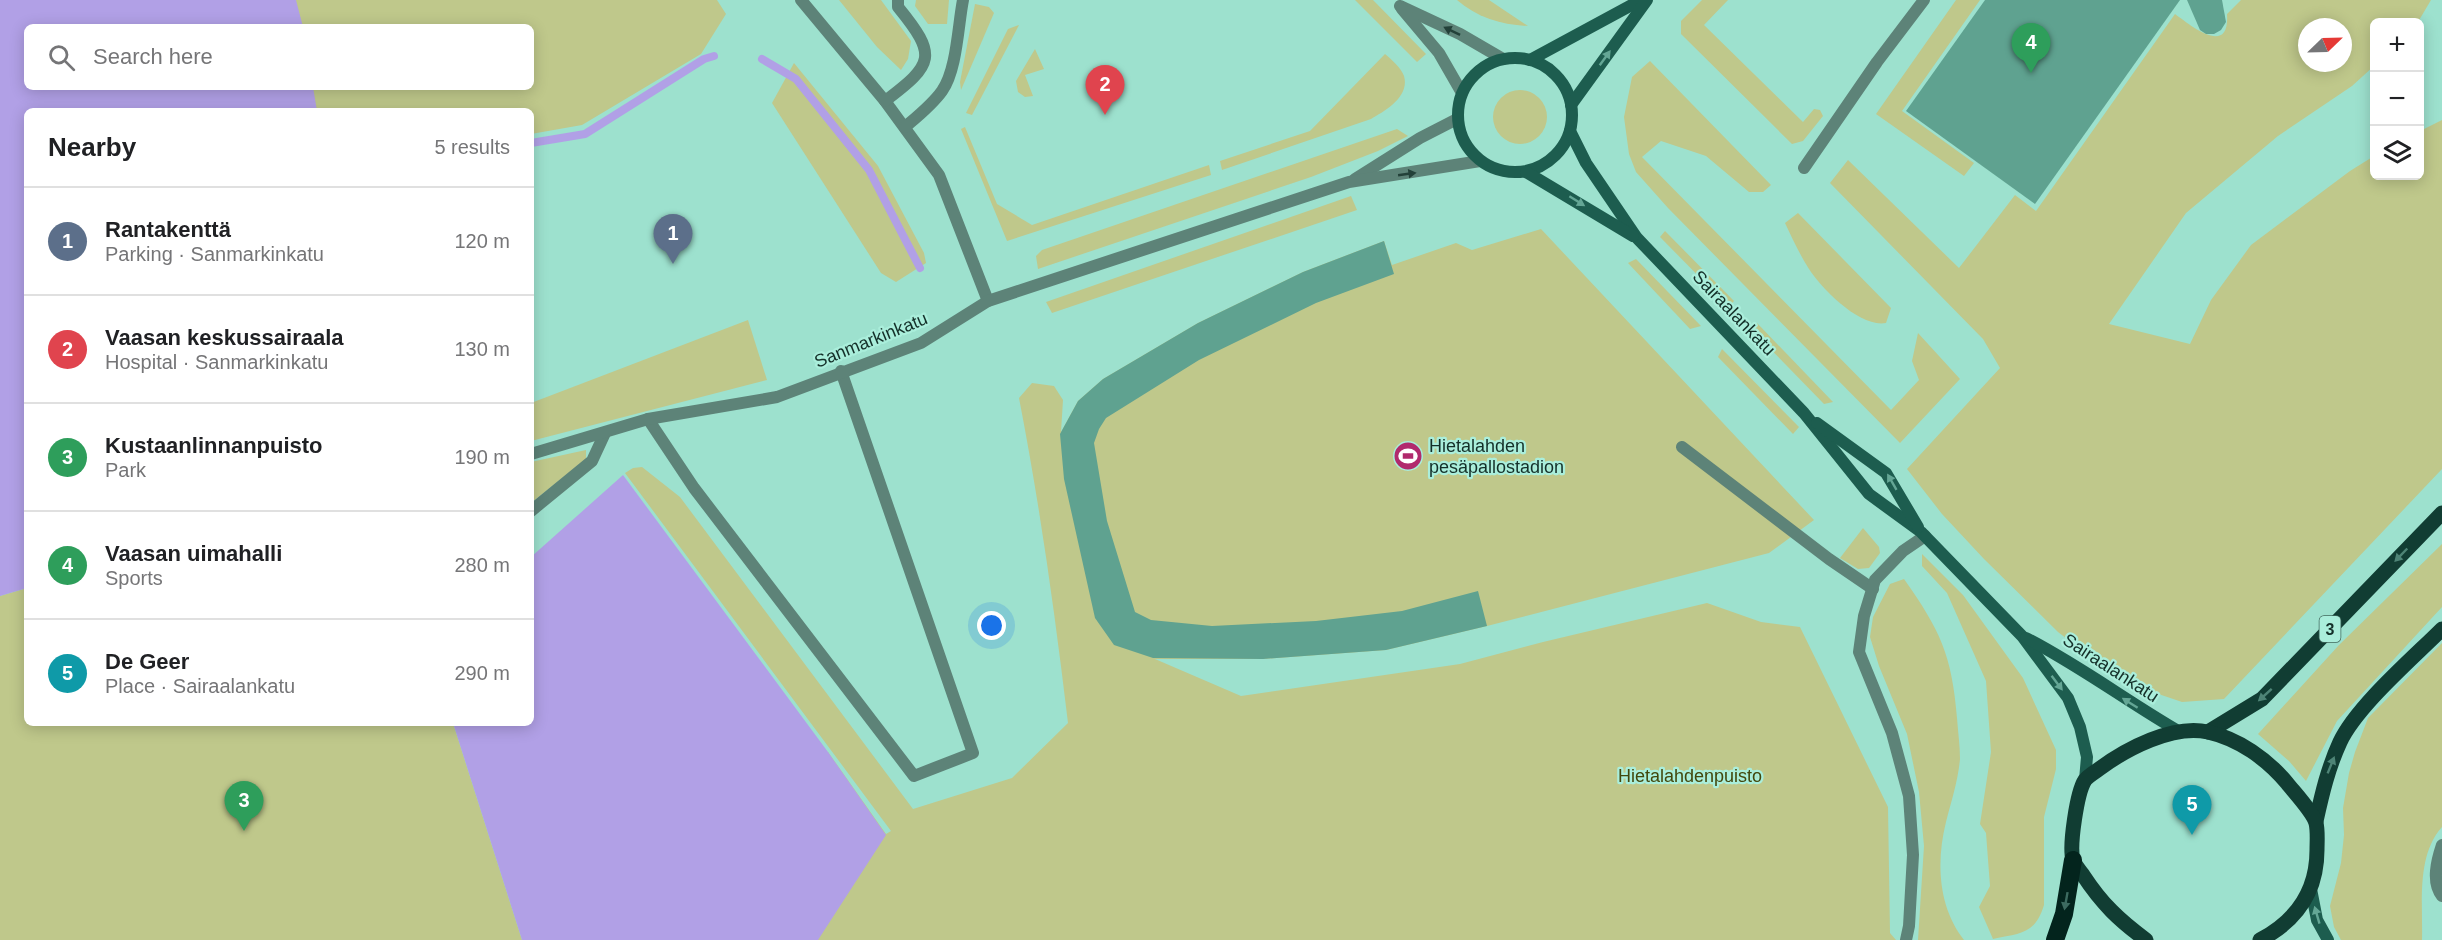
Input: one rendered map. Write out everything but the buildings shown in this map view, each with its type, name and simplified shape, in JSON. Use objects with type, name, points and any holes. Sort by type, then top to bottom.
[{"type":"highway","points":[[2055,940],[2064,914],[2073,860]]},
{"type":"main road","name":"3","points":[[2208,732],[2262,699],[2442,513]]},
{"type":"main road","points":[[2260,940],[2279,930],[2296,914],[2311,889],[2318,853],[2316,821],[2326,777],[2341,740],[2361,711],[2442,629]]},
{"type":"main road","points":[[2146,940],[2100,901],[2073,860],[2072,839],[2075,819],[2085,780],[2111,761],[2140,744],[2180,732],[2208,732],[2242,745],[2272,765],[2316,821]]},
{"type":"street","points":[[801,0],[885,101],[939,175],[988,301]]},
{"type":"street","points":[[885,101],[920,73],[925,61],[924,41],[898,7],[898,0]]},
{"type":"street","points":[[905,127],[926,110],[947,82],[963,0]]},
{"type":"street","points":[[1530,60],[1641,0]]},
{"type":"street","points":[[1571,105],[1647,0]]},
{"type":"street","points":[[1804,168],[1877,62],[1924,0]]},
{"type":"street","points":[[1397,3],[1460,34],[1503,59]]},
{"type":"street","points":[[1397,3],[1439,53],[1462,93]]},
{"type":"street","points":[[1503,59],[1530,60],[1549,69],[1564,85],[1571,105],[1570,131],[1561,150],[1545,164],[1526,172],[1510,173],[1494,169],[1480,161],[1468,150],[1461,135],[1457,119],[1462,93],[1472,77],[1486,65],[1503,59]]},
{"type":"street","name":"Sanmarkinkatu","points":[[1349,182],[1420,138],[1457,119]]},
{"type":"street","name":"Sairaalankatu","points":[[1570,131],[1586,163],[1637,238],[1804,413],[1869,494],[1923,534],[2022,636],[2068,698],[2080,727],[2087,757],[2085,780]]},
{"type":"street","name":"Sanmarkinkatu","points":[[534,453],[648,419],[777,397],[921,343],[988,301],[1349,182],[1480,161]]},
{"type":"street","name":"Sairaalankatu","points":[[1526,172],[1637,238]]},
{"type":"street","points":[[648,419],[694,488],[914,776],[973,753],[842,371]]},
{"type":"street","name":"Sairaalankatu","points":[[1804,413],[1886,473],[1923,534]]},
{"type":"street","points":[[534,509],[592,461],[605,433]]},
{"type":"street","points":[[1682,447],[1829,559],[1873,589]]},
{"type":"street","points":[[1906,940],[1909,926],[1913,855],[1909,796],[1892,733],[1859,652],[1864,616],[1875,580],[1923,534]]},
{"type":"street","name":"Sairaalankatu","points":[[2022,636],[2065,658],[2102,685],[2180,732]]},
{"type":"street","points":[[2442,845],[2436,863],[2437,889],[2442,896]]},
{"type":"street","points":[[2311,889],[2318,920],[2328,940]]},
{"type":"green space","points":[[216,0],[717,0],[726,14],[701,54],[582,125],[534,133],[534,108],[221,108],[220,90],[534,90],[534,24],[230,24]]},
{"type":"green space","points":[[839,0],[881,0],[911,41],[908,59],[901,70],[877,47]]},
{"type":"green space","points":[[916,0],[949,0],[947,24],[928,24],[915,6]]},
{"type":"green space","points":[[1355,0],[1373,0],[1426,54],[1417,62]]},
{"type":"green space","points":[[1457,0],[1489,0],[1528,26],[1490,19],[1472,11]]},
{"type":"green space","points":[[1702,0],[1728,0],[1704,25],[1803,122],[1814,109],[1820,110],[1823,116],[1803,141],[1792,144],[1681,34],[1681,21]]},
{"type":"green space","points":[[1956,0],[1980,0],[1902,111],[1974,163],[1964,176],[1876,114]]},
{"type":"green space","points":[[2241,0],[2431,0],[2420,18],[2370,18],[2370,70],[2352,86],[2278,136],[2186,213],[2109,324],[2190,344],[2211,300],[2251,245],[2370,158],[2370,180],[2424,180],[2424,129],[2442,120],[2442,469],[2224,699],[2182,702],[2123,682],[2058,632],[1942,514],[1907,469],[2000,368],[1983,339],[1830,183],[1848,160],[1959,268],[2015,195],[2036,211],[2175,14],[2208,35],[2222,34],[2226,27],[2227,14]]},
{"type":"green space","points":[[975,4],[989,7],[994,13],[961,90],[960,82]]},
{"type":"green space","points":[[1019,25],[972,115],[966,113],[1008,29]]},
{"type":"green space","points":[[1035,49],[1044,69],[1025,75],[1033,96],[1025,97],[1018,92],[1016,81]]},
{"type":"green space","points":[[1385,54],[1401,70],[1405,84],[1400,97],[1389,107],[1371,119],[1222,170],[1220,161],[1310,131]]},
{"type":"green space","points":[[1650,61],[1771,185],[1763,192],[1749,192],[1706,156],[1661,141],[1642,157],[1891,410],[1919,380],[1912,361],[1918,333],[1960,379],[1900,443],[1668,208],[1636,172],[1629,154],[1624,117],[1632,77]]},
{"type":"green space","points":[[794,63],[878,166],[924,253],[926,263],[896,282],[881,273],[772,103]]},
{"type":"green space","points":[[1520,90],[1530,92],[1539,98],[1545,107],[1547,117],[1545,127],[1539,136],[1530,142],[1520,144],[1510,142],[1501,136],[1495,127],[1493,117],[1495,107],[1501,98],[1510,92]]},
{"type":"green space","points":[[965,127],[997,204],[1032,225],[1209,165],[1211,175],[1007,241],[961,129]]},
{"type":"green space","points":[[1397,129],[1408,136],[1378,151],[1311,177],[1038,269],[1036,256],[1042,250]]},
{"type":"green space","points":[[1351,196],[1357,210],[1052,313],[1046,302]]},
{"type":"green space","points":[[1798,213],[1891,308],[1886,323],[1876,323],[1854,313],[1832,296],[1815,277],[1802,258],[1785,223]]},
{"type":"green space","name":"Hietalahdenpuisto","points":[[1541,229],[1814,520],[1769,553],[1386,650],[1263,659],[1155,659],[1241,696],[1460,664],[1707,603],[1761,622],[1800,627],[1888,807],[1890,933],[1896,940],[723,940],[828,752],[886,834],[891,831],[625,473],[633,468],[642,467],[680,497],[913,809],[1012,778],[1068,723],[1034,479],[1019,398],[1032,383],[1054,386],[1063,400],[1061,432],[1078,401],[1103,379],[1198,323],[1303,272],[1384,241],[1392,265],[1456,243],[1472,250]]},
{"type":"green space","points":[[1665,231],[1734,301],[1729,307],[1660,237]]},
{"type":"green space","points":[[1636,259],[1701,326],[1690,329],[1628,263]]},
{"type":"green space","points":[[748,320],[767,380],[534,440],[534,402]]},
{"type":"green space","points":[[1757,323],[1833,402],[1824,404],[1751,329]]},
{"type":"green space","points":[[1722,349],[1799,427],[1793,434],[1718,357]]},
{"type":"green space","points":[[586,450],[586,459],[534,501],[534,461]]},
{"type":"green space","points":[[1863,528],[1879,547],[1880,553],[1869,568],[1858,569],[1840,558]]},
{"type":"green space","points":[[2442,544],[2442,607],[2337,721],[2306,781],[2289,761],[2258,734],[2339,645]]},
{"type":"green space","points":[[1922,554],[1963,595],[2023,678],[2056,750],[2056,769],[2044,817],[2044,905],[2036,922],[2025,931],[1993,939],[1979,907],[1990,886],[1986,833],[1980,824],[1991,752],[1986,681],[1947,593],[1922,566]]},
{"type":"green space","points":[[1904,579],[1935,629],[1948,660],[1952,677],[1960,759],[1943,837],[1940,868],[1944,899],[1955,927],[1964,940],[1918,940],[1924,846],[1919,792],[1907,734],[1879,666],[1870,637],[1873,617],[1890,584]]},
{"type":"green space","points":[[24,589],[24,726],[454,726],[522,940],[0,940],[0,596]]},
{"type":"green space","points":[[2442,643],[2442,827],[2428,852],[2425,866],[2422,940],[2341,940],[2334,927],[2330,906],[2341,863],[2344,835],[2343,808],[2355,752],[2368,718]]},
{"type":"shaded area","points":[[0,0],[296,0],[302,24],[24,24],[24,90],[314,90],[316,108],[24,108],[24,589],[0,596]]},
{"type":"shaded area","points":[[623,475],[828,752],[886,835],[818,940],[522,940],[454,726],[534,726],[534,554]]},
{"type":"waterway","points":[[534,142],[585,134],[704,59],[714,56]]},
{"type":"waterway","points":[[762,59],[796,79],[869,170],[920,268]]},
{"type":"place","name":"Vaasan uimahalli","points":[[2031,73]]},
{"type":"place","name":"Vaasan keskussairaala","points":[[1105,115]]},
{"type":"place","name":"Rantakenttä","points":[[673,264]]},
{"type":"place","name":"Hietalahden pesäpallostadion","points":[[1408,456]]},
{"type":"place","name":"Kustaanlinnanpuisto","points":[[244,831]]},
{"type":"place","name":"De Geer","points":[[2192,835]]}]
